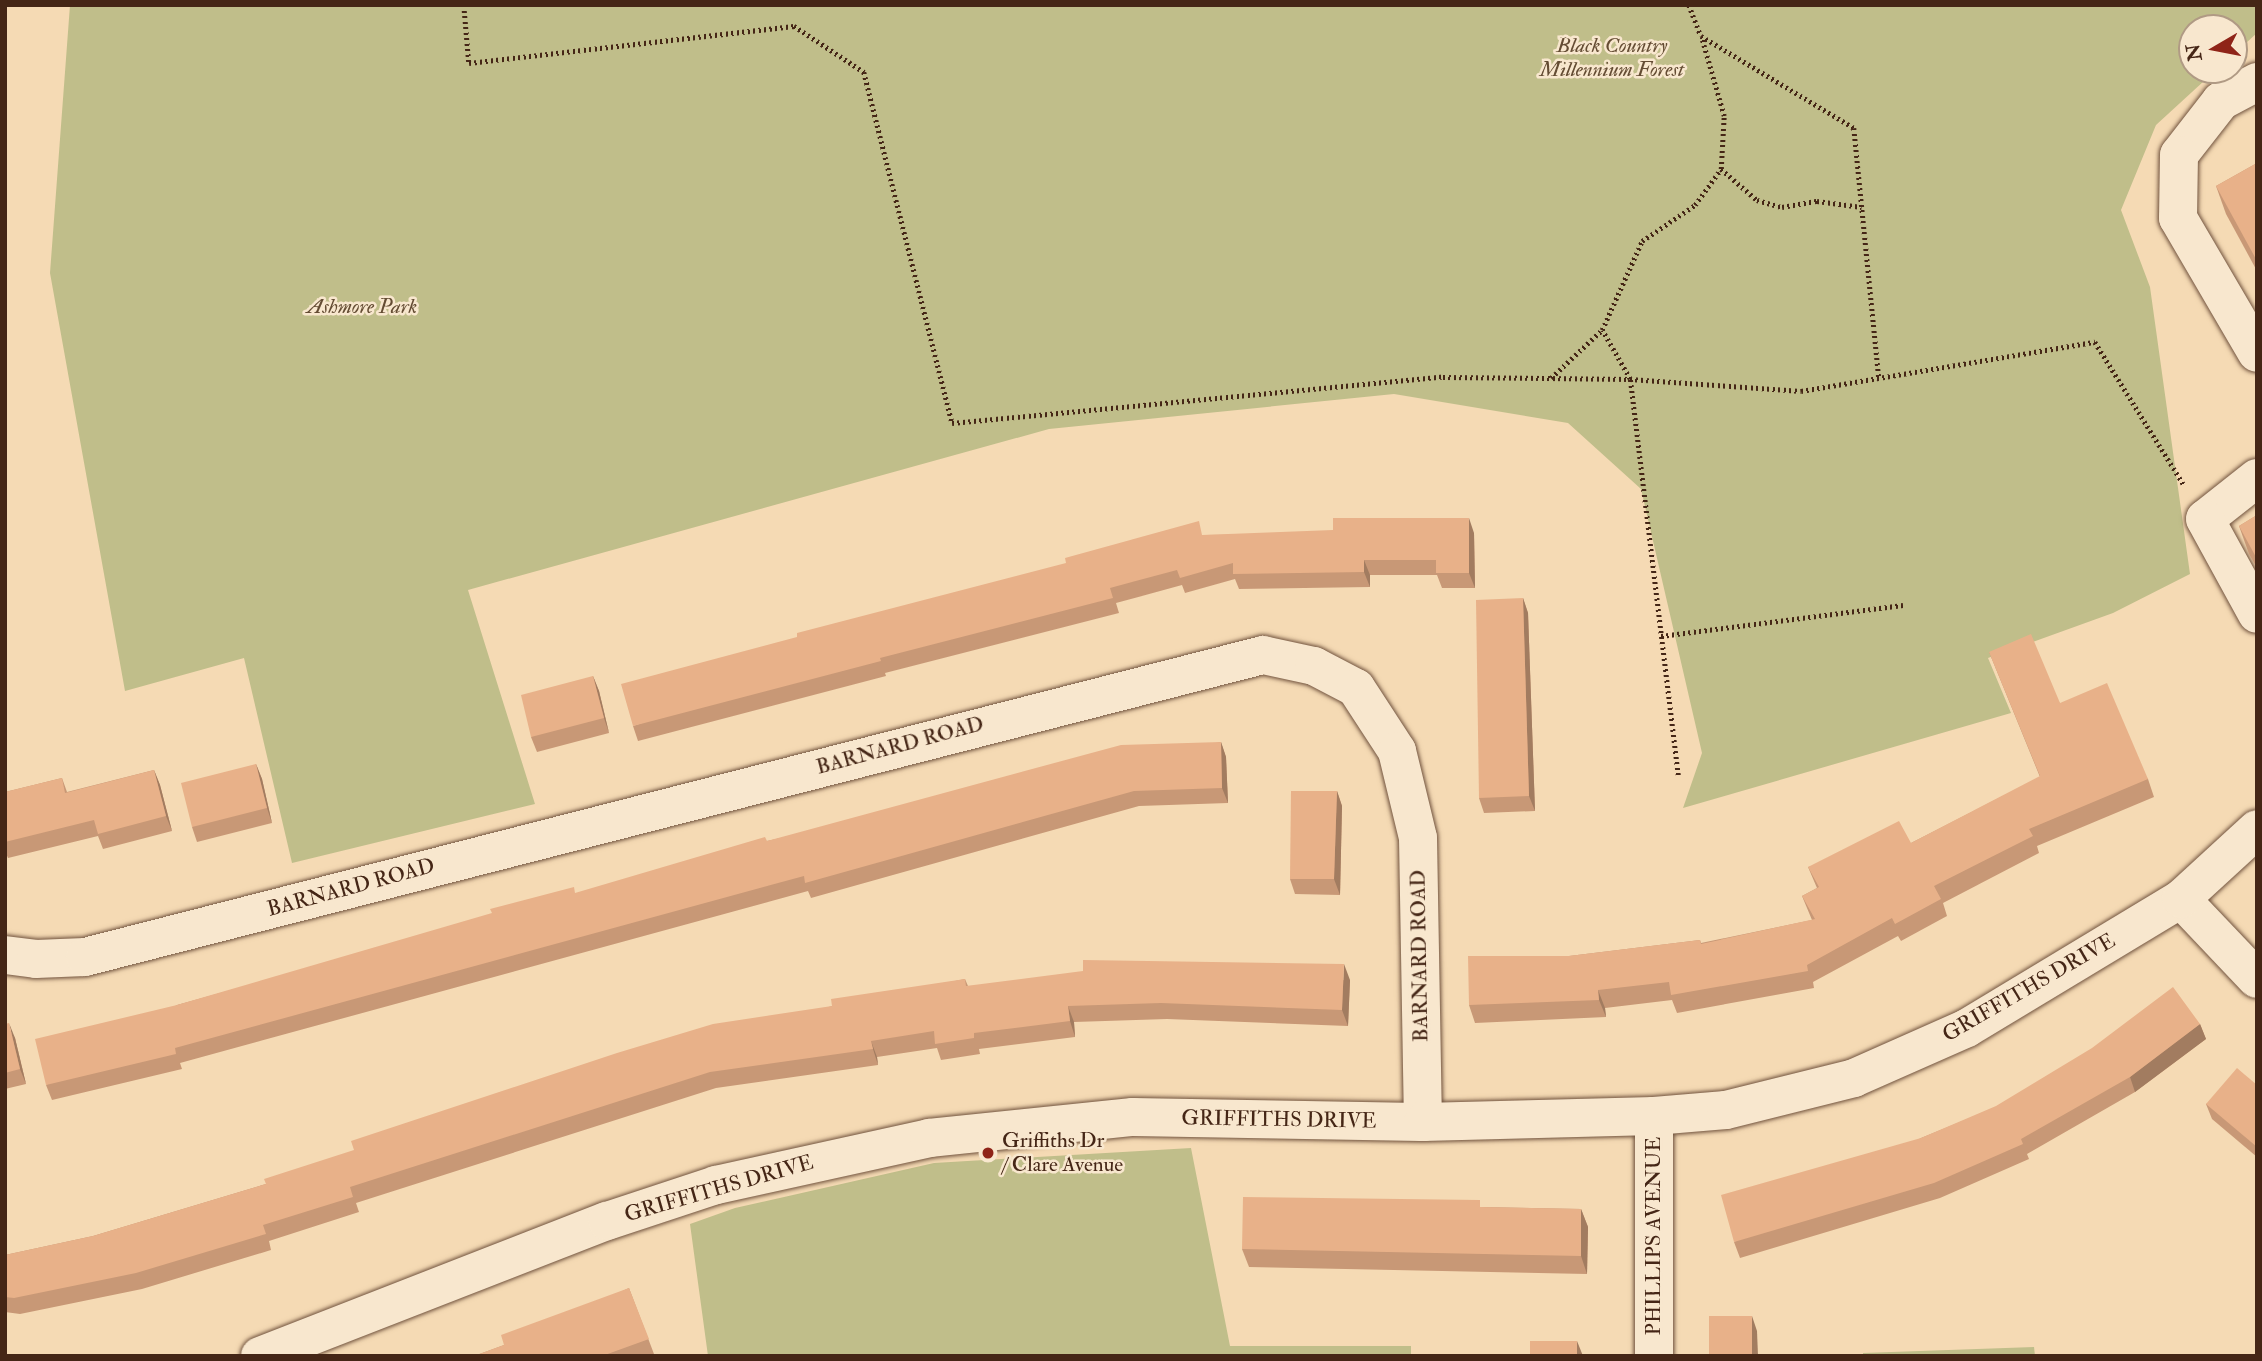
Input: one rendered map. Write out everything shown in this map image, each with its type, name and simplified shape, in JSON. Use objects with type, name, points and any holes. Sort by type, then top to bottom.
[{"type":"street","points":[[2257,82],[2221,100],[2179,155],[2178,218],[2257,353]]},
{"type":"street","points":[[2257,478],[2205,519],[2257,614]]},
{"type":"street","name":"BARNARD ROAD","points":[[5,955],[36,959],[85,957],[1263,655],[1314,666],[1356,688],[1397,751],[1418,838],[1423,1122]]},
{"type":"street","name":"GRIFFITHS DRIVE","points":[[260,1356],[607,1221],[716,1185],[841,1155],[929,1138],[1133,1117],[1423,1122],[1654,1116],[1726,1111],[1854,1078],[1967,1028],[2181,899],[2257,829]]},
{"type":"street","points":[[2181,899],[2257,979]]},
{"type":"street","name":"PHILLIPS AVENUE","points":[[1654,1116],[1654,1356]]},
{"type":"path","points":[[464,5],[469,63],[794,26],[864,72],[952,424],[1443,377],[1630,379],[1801,391],[2095,342],[2205,519]]},
{"type":"path","points":[[1551,378],[1602,330],[1642,241],[1695,205],[1721,169],[1724,116],[1701,36],[1689,5]]},
{"type":"path","points":[[1701,36],[1854,128],[1879,380]]},
{"type":"path","points":[[1721,169],[1757,200],[1770,204],[1782,207],[1816,201],[1862,207]]},
{"type":"path","points":[[1602,330],[1630,379],[1678,775]]},
{"type":"path","points":[[1661,636],[1903,605]]},
{"type":"green space","name":"Ashmore Park","points":[[70,5],[2257,5],[2257,33],[2248,41],[2248,14],[2178,14],[2178,84],[2201,84],[2156,125],[2121,210],[2150,287],[2190,574],[2113,613],[1988,658],[2011,713],[1683,808],[1702,753],[1641,489],[1568,423],[1394,394],[1049,429],[468,590],[535,804],[292,863],[244,658],[125,691],[50,273]]},
{"type":"green space","points":[[1191,1148],[1230,1346],[1411,1346],[1411,1356],[708,1356],[690,1224],[735,1208],[934,1163]]},
{"type":"green space","points":[[2034,1347],[2035,1356],[1863,1356],[1863,1353]]},
{"type":"building","points":[[2257,163],[2257,261],[2216,186]]},
{"type":"building","points":[[2257,515],[2257,559],[2239,526]]},
{"type":"building","points":[[1333,518],[1469,518],[1469,573],[1436,573],[1436,560],[1364,560],[1364,572],[1233,574],[1233,563],[1180,578],[1177,570],[1110,588],[1113,598],[633,726],[621,684],[797,637],[797,633],[1066,563],[1065,558],[1199,521],[1202,535],[1333,530]]},
{"type":"building","points":[[1523,598],[1529,796],[1479,798],[1476,600]]},
{"type":"building","points":[[2031,634],[2060,703],[2107,683],[2148,779],[2029,829],[2033,836],[1934,886],[1941,899],[1895,924],[1892,918],[1807,965],[1808,971],[1671,995],[1669,982],[1598,990],[1599,1000],[1469,1005],[1468,956],[1569,956],[1700,940],[1701,944],[1815,919],[1802,896],[1819,887],[1808,867],[1899,821],[1911,843],[2040,776],[1989,652]]},
{"type":"building","points":[[593,676],[604,718],[531,737],[521,695]]},
{"type":"building","points":[[1221,742],[1222,788],[1134,791],[805,883],[804,876],[175,1048],[176,1054],[46,1085],[35,1039],[177,1005],[492,913],[490,909],[574,887],[575,893],[765,837],[767,841],[1121,745]]},
{"type":"building","points":[[256,764],[267,808],[192,827],[181,783]]},
{"type":"building","points":[[154,770],[166,816],[98,834],[94,820],[5,842],[5,792],[62,778],[65,793]]},
{"type":"building","points":[[1291,791],[1337,791],[1334,879],[1290,879]]},
{"type":"building","points":[[1083,960],[1344,964],[1342,1010],[1161,1003],[1068,1006],[1070,1021],[974,1033],[974,1038],[935,1044],[934,1031],[871,1041],[873,1049],[710,1072],[350,1187],[353,1197],[263,1225],[266,1234],[136,1273],[14,1298],[5,1297],[5,1255],[93,1236],[266,1184],[264,1179],[354,1150],[351,1141],[617,1053],[713,1024],[832,1006],[831,999],[965,979],[966,986],[1083,971]]},
{"type":"building","points":[[2173,987],[2200,1024],[2130,1077],[2021,1139],[2023,1144],[1934,1183],[1734,1242],[1721,1195],[1921,1138],[1996,1106],[2092,1048]]},
{"type":"building","points":[[9,1023],[20,1069],[5,1073],[5,1024]]},
{"type":"building","points":[[2237,1068],[2257,1085],[2257,1147],[2206,1104]]},
{"type":"building","points":[[1243,1197],[1480,1200],[1480,1207],[1581,1209],[1581,1256],[1242,1249]]},
{"type":"building","points":[[629,1288],[649,1339],[602,1356],[474,1356],[504,1345],[501,1335]]},
{"type":"building","points":[[1709,1316],[1752,1316],[1752,1356],[1709,1356]]},
{"type":"building","points":[[1530,1341],[1577,1341],[1577,1356],[1530,1356]]},
{"type":"place","name":"Griffiths Dr / Clare Avenue","points":[[988,1153]]},
{"type":"park label","name":"Black Country Millennium Forest","points":[[1612,58]]}]
